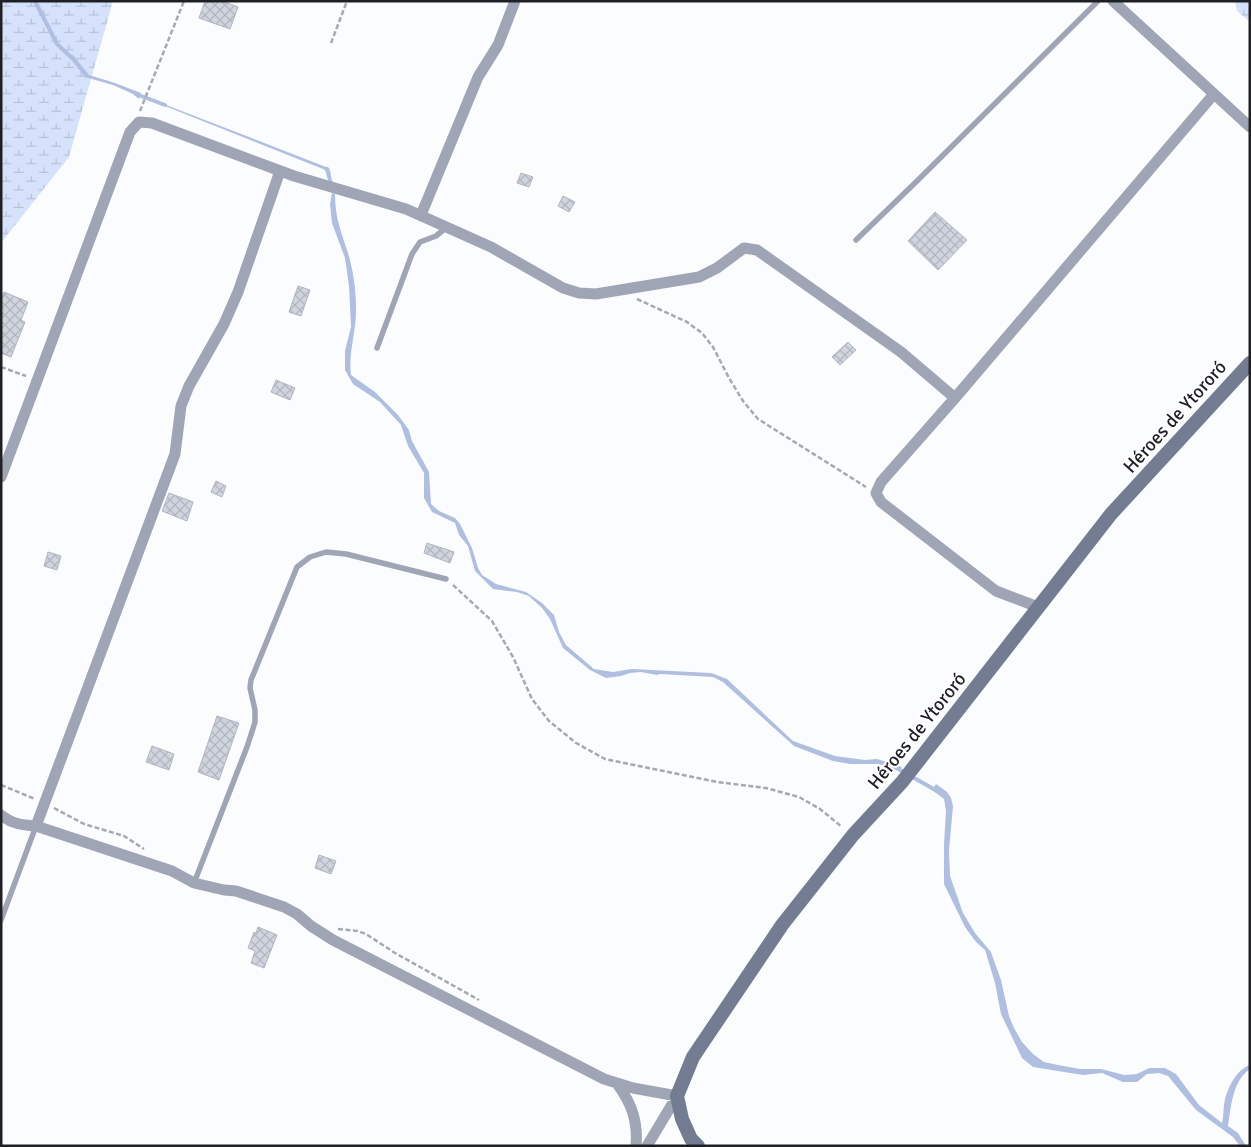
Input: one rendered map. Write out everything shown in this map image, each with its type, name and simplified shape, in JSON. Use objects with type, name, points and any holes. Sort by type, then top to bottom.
[{"type":"main road","name":"Héroes de Ytororó","points":[[678,1096],[693,1057],[782,925],[853,835],[902,782],[1038,606],[1112,514],[1250,363]]},
{"type":"main road","points":[[678,1096],[682,1119],[691,1139],[698,1146]]},
{"type":"street","points":[[421,215],[478,77],[498,45],[515,1]]},
{"type":"street","points":[[1113,1],[1250,127]]},
{"type":"street","points":[[1038,606],[996,591],[881,502],[876,493],[881,482],[1214,94]]},
{"type":"street","points":[[1,477],[130,132],[139,122],[152,123],[280,171],[421,215],[491,247],[563,288],[579,293],[596,294],[699,278],[717,268],[744,248],[757,250],[901,352],[955,398]]},
{"type":"street","points":[[36,826],[175,454],[181,406],[189,386],[224,324],[238,292],[280,171]]},
{"type":"street","points":[[1,815],[8,821],[36,826],[172,871],[194,883],[236,891],[291,910],[317,931],[333,940],[604,1079],[618,1085],[678,1096]]},
{"type":"street","points":[[618,1085],[625,1094],[634,1115],[637,1132],[636,1146]]},
{"type":"street","name":"Héroes de Ytororó","points":[[647,1146],[678,1096]]},
{"type":"lane","points":[[856,240],[923,176],[1098,1]]},
{"type":"lane","points":[[377,348],[412,254],[420,242],[436,236],[447,227]]},
{"type":"lane","points":[[194,883],[255,722],[256,710],[250,688],[251,680],[297,567],[310,557],[326,552],[346,554],[446,579]]},
{"type":"lane","points":[[1,920],[36,826]]},
{"type":"path","points":[[141,108],[184,1]]},
{"type":"path","points":[[331,44],[347,1]]},
{"type":"path","points":[[619,291],[686,322],[702,333],[713,347],[743,401],[758,419],[876,493]]},
{"type":"path","points":[[1,367],[38,380]]},
{"type":"path","points":[[446,579],[492,621],[513,657],[532,699],[549,721],[576,743],[605,759],[717,782],[766,788],[800,797],[853,835]]},
{"type":"path","points":[[1,785],[44,803],[84,824],[124,836],[146,850]]},
{"type":"path","points":[[337,928],[366,934],[484,1002]]},
{"type":"green space","points":[[1,1],[113,1],[69,157],[1,243]]},
{"type":"green space","points":[[1235,1],[1250,1],[1250,22],[1237,11]]},
{"type":"shaded area","points":[[73,55],[89,75],[141,93],[139,99],[133,94],[113,85],[85,77],[70,58]]},
{"type":"shaded area","points":[[161,103],[329,168],[331,174],[323,169]]},
{"type":"shaded area","points":[[332,193],[335,194],[337,217],[350,259],[355,287],[356,316],[350,366],[351,375],[375,392],[398,415],[409,430],[412,441],[429,472],[431,504],[439,511],[455,518],[460,524],[472,548],[482,575],[496,584],[526,592],[542,603],[554,615],[559,632],[566,645],[594,669],[613,672],[632,669],[711,673],[727,679],[793,741],[835,756],[865,760],[877,759],[902,767],[898,770],[878,764],[850,764],[833,761],[794,746],[723,682],[713,677],[657,675],[641,672],[606,678],[590,670],[563,648],[550,619],[542,608],[529,596],[517,592],[493,589],[475,571],[468,546],[459,535],[455,523],[432,512],[424,498],[424,473],[408,446],[401,425],[380,402],[353,384],[345,370],[345,351],[351,327],[349,286],[345,258],[332,223],[330,204]]},
{"type":"shaded area","points":[[936,784],[947,792],[953,806],[949,850],[950,876],[963,913],[975,933],[991,952],[1001,980],[1009,1016],[1022,1042],[1044,1062],[1080,1069],[1101,1069],[1124,1075],[1137,1074],[1149,1068],[1165,1068],[1176,1074],[1199,1105],[1222,1123],[1225,1099],[1231,1084],[1245,1067],[1250,1065],[1250,1069],[1239,1080],[1233,1095],[1228,1126],[1238,1133],[1246,1146],[1240,1146],[1233,1137],[1196,1110],[1168,1076],[1159,1073],[1147,1074],[1137,1082],[1123,1082],[1102,1073],[1083,1075],[1033,1067],[1022,1058],[1001,1014],[995,983],[985,950],[976,942],[965,927],[944,884],[946,811],[944,799],[932,790]]},
{"type":"building","points":[[205,1],[222,1],[238,7],[230,29],[199,18]]},
{"type":"building","points":[[521,173],[533,177],[529,187],[517,183]]},
{"type":"building","points":[[563,196],[575,202],[569,212],[558,206]]},
{"type":"building","points":[[935,212],[967,240],[938,270],[908,241]]},
{"type":"building","points":[[298,286],[310,290],[301,316],[289,312]]},
{"type":"building","points":[[4,292],[28,302],[21,320],[25,322],[11,357],[1,353],[1,317],[4,309],[1,308],[1,300]]},
{"type":"building","points":[[848,342],[856,350],[840,365],[832,357]]},
{"type":"building","points":[[276,380],[295,388],[290,400],[271,392]]},
{"type":"building","points":[[216,481],[226,486],[222,497],[211,492]]},
{"type":"building","points":[[169,493],[193,502],[187,521],[162,511]]},
{"type":"building","points":[[427,543],[454,552],[450,563],[424,553]]},
{"type":"building","points":[[48,552],[61,556],[57,570],[44,566]]},
{"type":"building","points":[[217,716],[239,723],[219,780],[198,772]]},
{"type":"building","points":[[152,746],[174,754],[169,770],[146,762]]},
{"type":"building","points":[[319,855],[336,861],[331,874],[315,868]]},
{"type":"building","points":[[258,927],[277,935],[264,968],[251,963],[255,951],[248,948]]},
{"type":"waterway","points":[[35,1],[57,44],[73,59]]},
{"type":"waterway","points":[[136,94],[165,105]]},
{"type":"waterway","points":[[327,169],[331,184]]},
{"type":"waterway","points":[[895,767],[937,791]]}]
